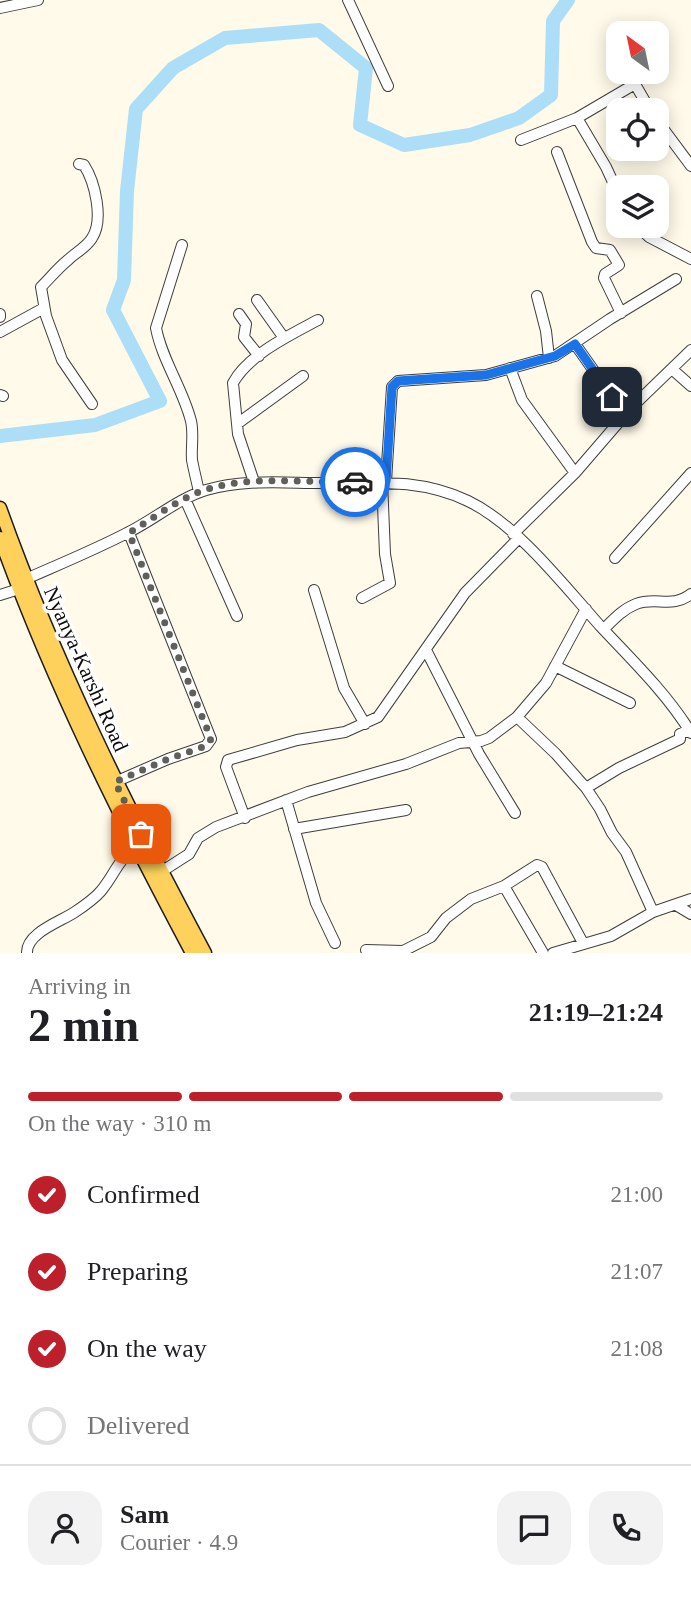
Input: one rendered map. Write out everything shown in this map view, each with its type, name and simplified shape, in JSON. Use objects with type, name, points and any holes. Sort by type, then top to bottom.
[{"type":"main road","name":"Nyanya-Karshi Road","points":[[0,508],[22,584],[71,713],[135,847],[192,953]]},
{"type":"main road","name":"Nyanya-Karshi Road","points":[[0,538],[115,782],[205,953]]},
{"type":"street","points":[[0,8],[38,0]]},
{"type":"street","points":[[348,0],[388,86]]},
{"type":"street","points":[[521,140],[577,118],[635,84],[643,98]]},
{"type":"street","points":[[577,118],[608,175]]},
{"type":"street","points":[[669,136],[691,166]]},
{"type":"street","points":[[557,152],[592,242],[596,248],[610,250],[619,265],[605,274],[604,278],[621,313]]},
{"type":"street","points":[[79,164],[84,165],[88,171],[94,192],[97,219],[95,232],[89,243],[41,287],[44,307],[61,360],[92,404]]},
{"type":"street","points":[[651,238],[691,259]]},
{"type":"street","points":[[182,245],[156,328],[191,420],[192,458],[199,492]]},
{"type":"street","points":[[362,598],[390,583],[386,554],[384,481],[392,387],[395,383],[486,375],[549,358],[676,279]]},
{"type":"street","points":[[537,296],[546,331],[549,358]]},
{"type":"street","points":[[257,300],[284,338]]},
{"type":"street","points":[[0,332],[44,307]]},
{"type":"street","points":[[239,314],[246,324],[244,337],[259,356]]},
{"type":"street","points":[[254,482],[237,424],[233,383],[236,376],[259,356],[284,338],[318,320]]},
{"type":"street","points":[[575,344],[625,415]]},
{"type":"street","points":[[245,818],[226,767],[228,760],[297,740],[345,732],[382,714],[400,684],[465,593],[625,415],[691,350]]},
{"type":"street","points":[[510,368],[526,406],[575,473]]},
{"type":"street","points":[[673,370],[691,386]]},
{"type":"street","points":[[237,424],[303,376]]},
{"type":"street","points":[[615,558],[691,473]]},
{"type":"street","points":[[0,594],[129,533],[199,492],[222,486],[254,482],[384,481],[430,488],[464,499],[478,506],[516,536],[545,564],[655,684],[690,730],[680,734],[680,739],[619,768],[586,788]]},
{"type":"street","points":[[185,499],[237,616]]},
{"type":"street","points":[[115,782],[206,746],[211,739],[129,533]]},
{"type":"street","points":[[314,590],[344,688],[365,724]]},
{"type":"street","points":[[604,629],[622,612],[637,603],[676,603],[691,594]]},
{"type":"street","points":[[162,872],[189,855],[203,834],[286,800],[406,764],[459,743],[489,738],[517,717],[546,683],[586,609]]},
{"type":"street","points":[[426,650],[479,754],[515,813]]},
{"type":"street","points":[[555,666],[630,704]]},
{"type":"street","points":[[517,717],[556,754],[586,788],[611,833],[626,852],[653,912]]},
{"type":"street","points":[[286,800],[316,903],[335,943]]},
{"type":"street","points":[[294,829],[406,810]]},
{"type":"street","points":[[27,953],[26,947],[35,936],[78,910],[102,890],[118,863],[135,847]]},
{"type":"street","points":[[366,950],[403,951],[431,937],[446,918],[471,899],[504,886],[537,865],[542,867],[583,943]]},
{"type":"street","points":[[504,886],[543,953]]},
{"type":"street","points":[[552,953],[611,936],[653,912],[691,899]]},
{"type":"street","points":[[676,905],[691,914]]},
{"type":"waterway","points":[[0,436],[95,425],[160,401],[113,310],[124,280],[127,191],[136,109],[173,68],[225,38],[319,30],[366,68],[360,125],[404,145],[470,135],[519,118],[551,95],[553,21],[568,0]]},
{"type":"way so far","points":[[141,834],[115,782],[206,746],[211,739],[129,533],[180,501],[222,486],[254,482],[355,482]]},
{"type":"route","points":[[355,482],[386,481],[392,387],[398,381],[486,375],[555,356],[575,344],[612,397]]}]
